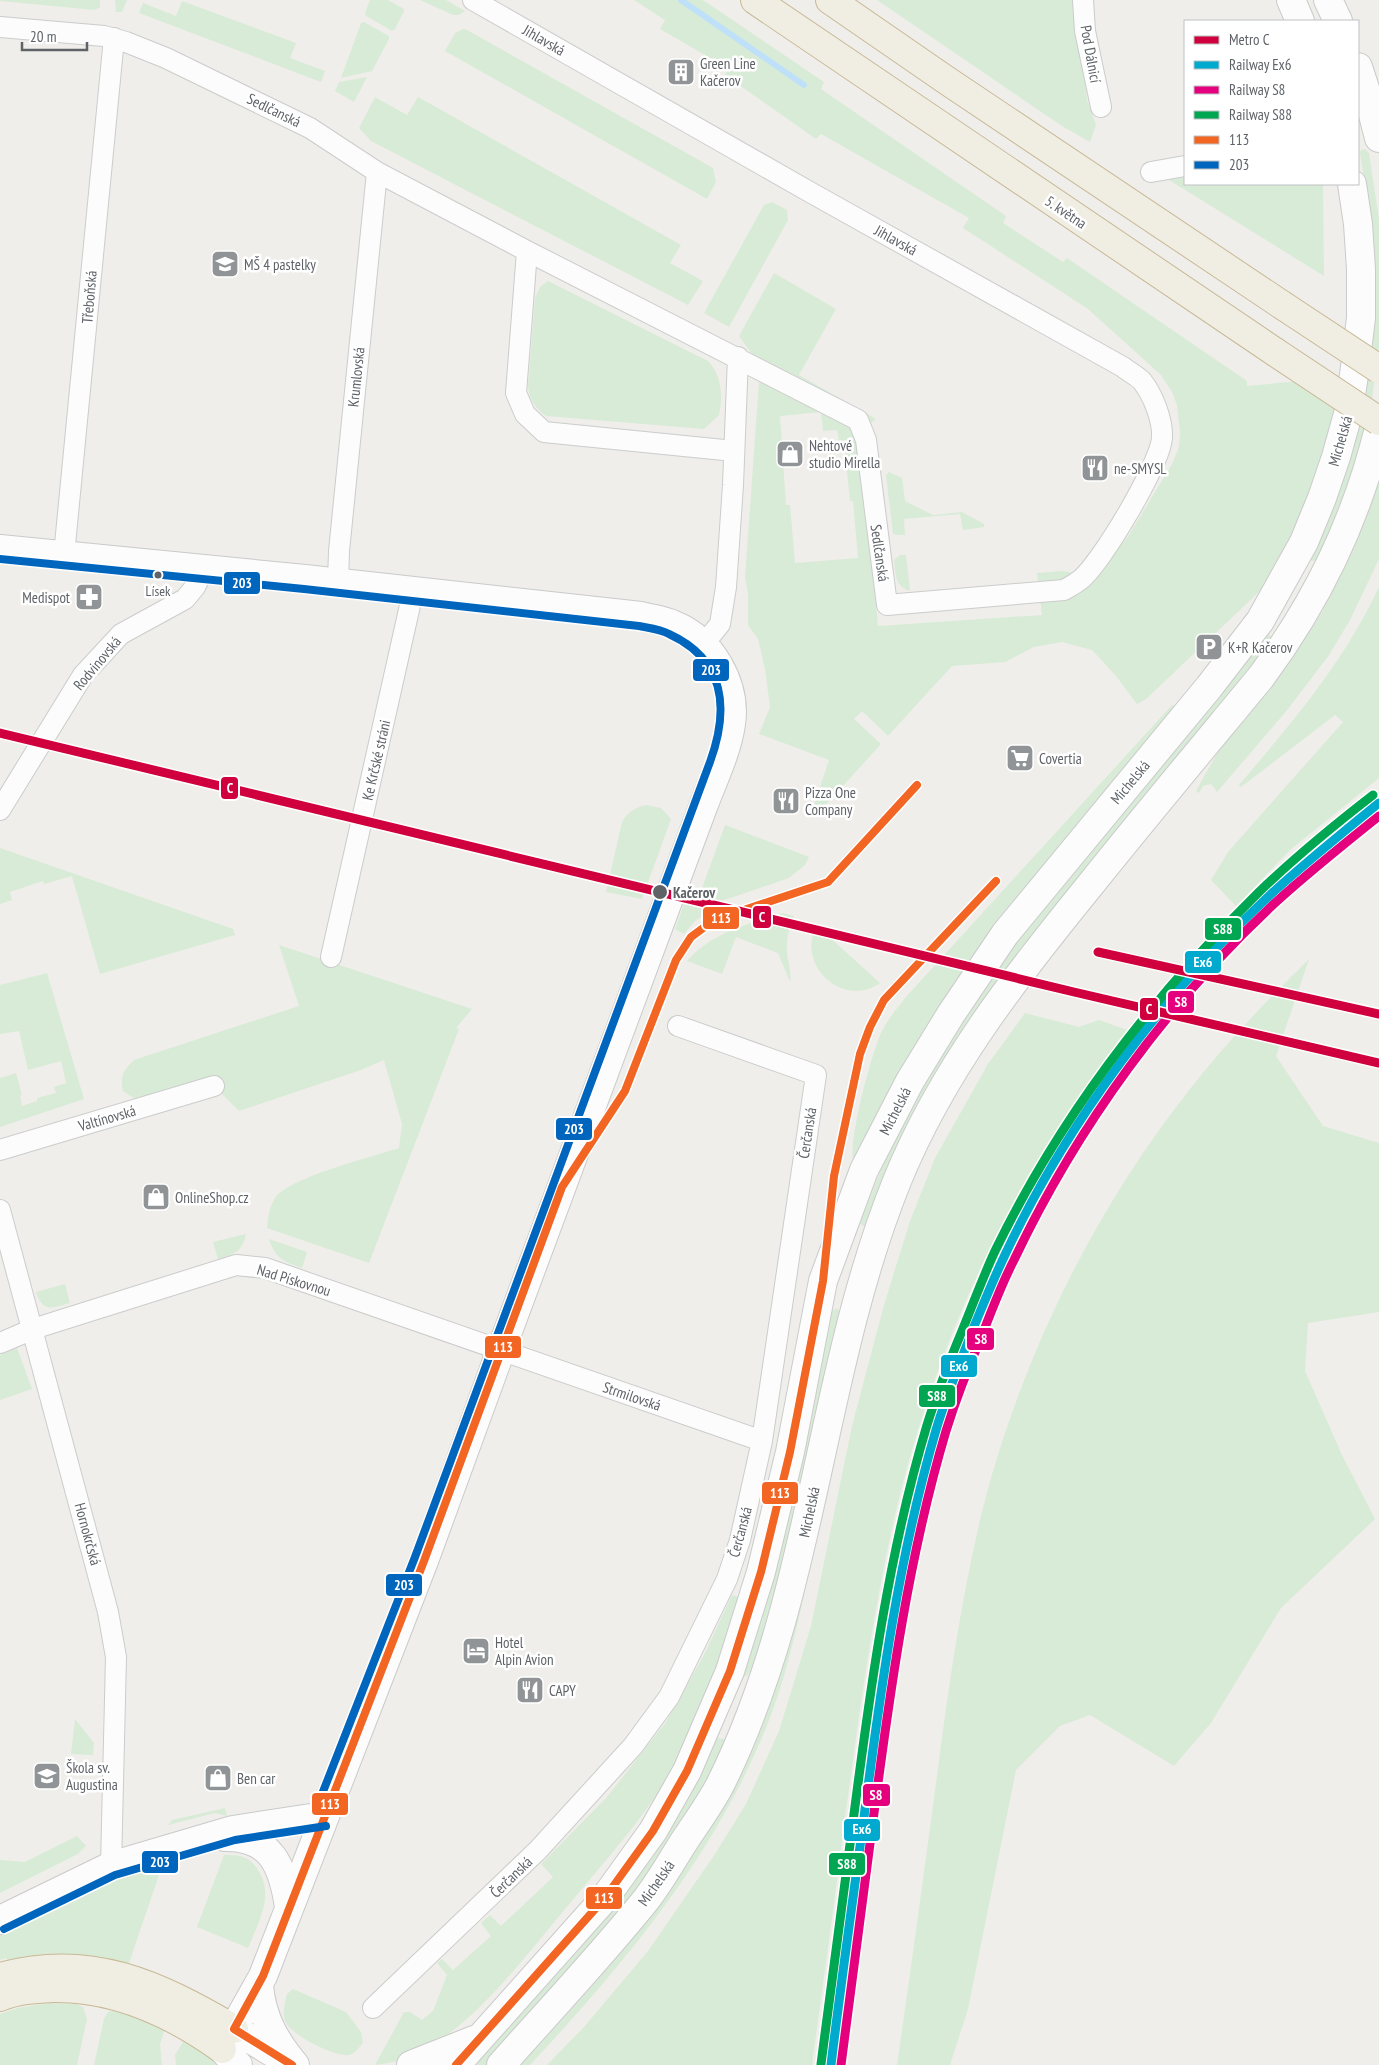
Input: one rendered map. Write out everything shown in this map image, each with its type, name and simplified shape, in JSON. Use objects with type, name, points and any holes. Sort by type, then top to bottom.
[{"type":"highway","name":"5. května","points":[[755,0],[951,135],[1379,421]]},
{"type":"highway","points":[[830,0],[1379,369]]},
{"type":"highway","points":[[0,1977],[40,1968],[90,1970],[118,1975],[191,2004],[231,2048]]},
{"type":"highway","points":[[0,1996],[36,1989],[66,1988],[103,1992],[126,1998],[182,2023],[231,2048]]},
{"type":"main road","points":[[1291,0],[1300,20]]},
{"type":"main road","points":[[1328,0],[1338,20]]},
{"type":"main road","points":[[1359,71],[1373,130]]},
{"type":"main road","name":"Michelská","points":[[456,2065],[604,1899],[653,1831],[687,1771],[730,1672],[760,1572],[790,1452],[823,1281],[864,1170],[910,1081],[951,1014],[1005,934],[1209,687],[1260,621],[1287,576],[1308,534],[1336,457],[1348,414],[1354,375],[1361,318],[1361,269],[1358,224],[1352,185]]},
{"type":"main road","name":"Michelská","points":[[501,2065],[591,1965],[648,1897],[718,1789],[748,1724],[776,1645],[798,1562],[861,1284],[898,1180],[941,1089],[986,1017],[1043,943],[1261,678],[1288,639],[1313,598],[1341,543],[1360,496],[1379,428]]},
{"type":"main road","points":[[0,549],[641,616],[674,624],[689,633],[718,663],[729,694],[731,723],[728,738],[704,807],[500,1350],[424,1561],[259,1986],[231,2048],[294,2065]]},
{"type":"main road","points":[[0,1920],[111,1866],[233,1830],[324,1816]]},
{"type":"main road","points":[[206,1838],[231,1837],[254,1840],[277,1862],[285,1881],[289,1907]]},
{"type":"main road","points":[[259,1986],[263,2012],[268,2025],[285,2054],[294,2065]]},
{"type":"main road","points":[[411,2065],[482,2037]]},
{"type":"street","name":"Jihlavská","points":[[473,0],[1123,368],[1141,380],[1152,397],[1162,438],[1141,490],[1119,528],[1095,563]]},
{"type":"street","name":"Pod Dálnicí","points":[[1083,0],[1085,31],[1101,107]]},
{"type":"street","name":"Sedlčanská","points":[[0,26],[114,38],[166,58],[310,128],[377,172],[858,420],[866,440],[887,605],[1064,590],[1081,580],[1095,563]]},
{"type":"street","name":"Třeboňská","points":[[64,555],[114,38]]},
{"type":"street","points":[[1150,172],[1184,166]]},
{"type":"street","name":"Krumlovská","points":[[338,583],[340,541],[377,172]]},
{"type":"street","points":[[527,251],[516,393],[525,414],[544,432],[734,451]]},
{"type":"street","points":[[703,646],[720,624],[726,587],[738,357]]},
{"type":"street","name":"Rodvinovská","points":[[0,810],[83,675],[121,634],[185,599],[195,587],[204,569]]},
{"type":"street","name":"Ke Krčské stráni","points":[[331,957],[413,592]]},
{"type":"street","name":"Čerčanská","points":[[373,2008],[538,1850],[632,1746],[669,1697],[727,1579],[740,1540],[762,1441],[816,1075],[678,1026]]},
{"type":"street","name":"Valtínovská","points":[[0,1150],[214,1086]]},
{"type":"street","name":"Hornokrčská","points":[[0,1210],[108,1612],[116,1657],[111,1866]]},
{"type":"street","name":"Nad Pískovnou","points":[[0,1342],[33,1329],[236,1265],[265,1268],[500,1350]]},
{"type":"street","name":"Strmilovská","points":[[500,1350],[762,1441]]},
{"type":"green space","points":[[0,0],[100,0],[100,7],[95,10]]},
{"type":"green space","points":[[115,0],[127,0],[122,12],[116,12]]},
{"type":"green space","points":[[370,0],[388,0],[404,9],[395,29],[392,31],[366,16],[365,13]]},
{"type":"green space","points":[[420,0],[446,0],[465,11],[459,15],[453,15]]},
{"type":"green space","points":[[634,0],[703,0],[824,82],[821,89],[1006,216],[1003,223],[1063,262],[1067,258],[1247,381],[1247,386],[1342,377],[1323,458],[1301,517],[1276,569],[1260,591],[1145,700],[1137,704],[1116,676],[1092,650],[1062,642],[1034,647],[1005,662],[952,666],[888,736],[862,711],[854,719],[881,744],[822,809],[814,805],[829,760],[759,734],[770,707],[765,669],[758,639],[748,625],[748,592],[745,578],[759,381],[752,354],[739,336],[774,273],[836,309],[799,375],[876,419],[860,432],[878,626],[1042,615],[1037,573],[1062,571],[1075,573],[1107,563],[1129,535],[1172,464],[1179,447],[1180,432],[1177,405],[1172,392],[1161,375],[1088,309],[963,228],[969,218],[821,134],[816,139],[725,75],[728,69],[724,66],[660,29],[665,20]],"holes":[[[821,412],[823,431],[837,430],[839,442],[844,442],[850,501],[853,501],[858,558],[795,563],[790,505],[786,505],[780,416]]]},
{"type":"green space","points":[[877,0],[1075,0],[1087,100],[1096,125],[1090,142],[1062,126]]},
{"type":"green space","points":[[182,1],[296,43],[290,58],[325,71],[321,82],[139,13],[143,3],[176,16]]},
{"type":"green space","points":[[364,22],[389,36],[389,39],[372,71],[341,78],[361,23]]},
{"type":"green space","points":[[463,29],[713,168],[716,182],[707,199],[445,51],[455,33]]},
{"type":"green space","points":[[367,77],[354,102],[335,91],[339,82]]},
{"type":"green space","points":[[375,97],[407,115],[418,97],[681,245],[670,263],[703,281],[688,305],[371,141],[359,128]]},
{"type":"green space","points":[[1365,149],[1369,153],[1379,220],[1379,347],[1369,421],[1361,449],[1334,527],[1317,560],[1312,561],[1309,558],[1331,511],[1370,214],[1360,153],[1361,150]]},
{"type":"green space","points":[[1184,177],[1184,185],[1323,185],[1324,276],[1169,180]]},
{"type":"green space","points":[[772,202],[787,210],[788,220],[729,327],[704,313],[764,205]]},
{"type":"green space","points":[[548,281],[708,361],[719,380],[721,401],[719,415],[704,429],[546,416],[534,403],[528,387],[535,298],[540,287]]},
{"type":"green space","points":[[889,472],[902,478],[905,501],[933,515],[962,512],[984,524],[984,527],[963,530],[960,514],[904,519],[905,535],[893,534],[886,475]]},
{"type":"green space","points":[[1379,478],[1379,559],[1350,620],[1329,655],[1288,709],[1217,792],[1211,784],[1203,786],[1199,793],[1196,791],[1220,748],[1252,710],[1295,653],[1322,612],[1354,548]]},
{"type":"green space","points":[[900,555],[906,555],[910,591],[898,583],[894,560]]},
{"type":"green space","points":[[1379,587],[1379,778],[1290,850],[1236,906],[1211,880],[1228,852],[1343,722],[1335,715],[1241,787],[1239,785],[1279,738],[1333,667],[1365,615]]},
{"type":"green space","points":[[1266,634],[1271,636],[1270,640],[1219,708],[1019,951],[985,999],[938,1073],[867,1226],[863,1226],[860,1223],[893,1140],[932,1064],[1012,945]]},
{"type":"green space","points":[[1172,705],[1176,707],[995,926],[952,986],[916,1045],[856,1159],[853,1160],[854,1134],[862,1096],[877,1044],[889,1019],[905,998]]},
{"type":"green space","points":[[646,805],[661,808],[671,819],[642,899],[606,892],[622,822],[632,811]]},
{"type":"green space","points":[[725,825],[809,857],[805,865],[789,878],[710,905],[702,888]]},
{"type":"green space","points":[[0,848],[233,929],[235,935],[100,974],[72,876],[44,884],[43,881],[10,892],[12,900],[0,904]]},
{"type":"green space","points":[[689,890],[694,891],[706,914],[695,921],[684,934],[675,929]]},
{"type":"green space","points":[[783,913],[794,916],[787,941],[790,982],[778,953],[736,937],[722,974],[687,961],[697,951],[719,936],[744,925]]},
{"type":"green space","points":[[816,926],[880,983],[866,990],[852,991],[839,987],[827,979],[818,968],[812,955],[812,941]]},
{"type":"green space","points":[[279,945],[472,1009],[456,1028],[459,1029],[369,1263],[267,1228],[271,1205],[275,1198],[284,1190],[314,1175],[399,1148],[402,1124],[384,1060],[361,1070],[239,1111],[208,1080],[135,1099],[123,1091],[123,1074],[134,1060],[299,1006]]},
{"type":"green space","points":[[1309,959],[1276,1056],[1323,1126],[1379,1143],[1379,1312],[1308,1323],[1305,1371],[1342,1455],[1375,1519],[1281,1608],[1211,1723],[1174,1766],[1090,1715],[1060,1726],[1016,1770],[968,2009],[950,2065],[897,2065],[946,1706],[963,1603],[985,1500],[1001,1445],[1020,1391],[1066,1284],[1123,1183],[1190,1089],[1232,1038]]},
{"type":"green space","points":[[47,973],[84,1099],[0,1127],[0,1078],[16,1073],[22,1095],[20,1096],[22,1106],[37,1101],[37,1098],[56,1093],[54,1087],[66,1083],[61,1061],[28,1070],[19,1031],[0,1034],[0,985]]},
{"type":"green space","points":[[1025,1013],[1079,1027],[1099,1020],[1130,1031],[1085,1089],[1045,1150],[1008,1213],[976,1279],[947,1346],[923,1415],[902,1485],[873,1627],[812,2065],[547,2065],[584,2027],[648,1951],[715,1854],[746,1804],[779,1731],[811,1626],[852,1426],[884,1305],[910,1221],[935,1158],[988,1064]]},
{"type":"green space","points":[[246,1234],[245,1240],[237,1251],[218,1259],[213,1242]]},
{"type":"green space","points":[[269,1239],[307,1252],[302,1268],[290,1264],[277,1255]]},
{"type":"green space","points":[[65,1284],[70,1303],[53,1307],[45,1306],[36,1292]]},
{"type":"green space","points":[[837,1308],[840,1312],[773,1608],[755,1661],[747,1676],[743,1677],[742,1673],[832,1311]]},
{"type":"green space","points":[[17,1348],[32,1389],[0,1400],[0,1355]]},
{"type":"green space","points":[[804,1586],[805,1590],[784,1677],[766,1728],[744,1776],[720,1821],[693,1865],[632,1948],[530,2065],[520,2065],[582,1998],[621,1952],[658,1904],[711,1827],[756,1735],[787,1647]]},
{"type":"green space","points":[[732,1595],[739,1597],[716,1671],[695,1725],[677,1763],[638,1820],[530,1951],[475,2011],[455,2029],[421,2052],[399,2061],[375,2065],[404,2012],[410,2012],[422,2020],[433,2011],[447,1975],[437,1963],[442,1959],[453,1970],[491,1936],[481,1923],[490,1915],[501,1926],[553,1877],[541,1864],[607,1797],[666,1722],[705,1653]]},
{"type":"green space","points":[[75,1719],[94,1743],[93,1755],[71,1754]]},
{"type":"green space","points":[[717,1738],[724,1739],[725,1744],[673,1839],[634,1895],[573,1970],[486,2065],[472,2065],[572,1957],[628,1889],[665,1834]]},
{"type":"green space","points":[[225,1808],[227,1816],[215,1813],[168,1825],[172,1820]]},
{"type":"green space","points":[[77,1836],[86,1846],[78,1854],[0,1893],[0,1860],[25,1862]]},
{"type":"green space","points":[[224,1855],[248,1859],[255,1865],[263,1880],[265,1899],[263,1909],[248,1948],[197,1927]]},
{"type":"green space","points":[[163,1863],[127,1969],[12,1968],[6,1958],[0,1960],[0,1935],[88,1891]]},
{"type":"green space","points":[[293,1989],[346,2012],[361,2032],[363,2043],[357,2050],[349,2055],[342,2055],[324,2049],[289,2027],[285,2021],[284,2007],[287,1994]]},
{"type":"green space","points":[[50,2003],[76,2004],[83,2007],[87,2019],[77,2065],[0,2065],[0,2014],[18,2008]]},
{"type":"green space","points":[[115,2010],[153,2022],[165,2028],[160,2045],[162,2065],[94,2065],[104,2019],[108,2012]]},
{"type":"green space","points":[[185,2039],[219,2065],[176,2065],[175,2055]]},
{"type":"waterway","points":[[681,0],[804,85]]},
{"type":"metro line","name":"C","points":[[0,733],[1074,992],[1379,1063]]},
{"type":"metro line","name":"C","points":[[1098,952],[1379,1014]]},
{"type":"rail line","name":"S88","points":[[821,2064],[867,1716],[883,1618],[902,1521],[935,1401],[995,1251],[1021,1201],[1079,1106],[1145,1017],[1181,974],[1258,893],[1314,842],[1373,795]]},
{"type":"rail line","name":"Ex6","points":[[831,2065],[877,1719],[901,1573],[923,1477],[940,1417],[992,1284],[1029,1207],[1057,1158],[1087,1110],[1155,1018],[1230,934],[1270,895],[1379,803]]},
{"type":"rail line","name":"S8","points":[[841,2065],[887,1716],[911,1572],[946,1431],[962,1384],[1000,1289],[1066,1162],[1096,1115],[1162,1024],[1198,981],[1276,902],[1379,816]]},
{"type":"transit line","name":"203","points":[[0,559],[304,589],[639,626],[666,632],[688,645],[702,658],[712,672],[718,688],[720,724],[710,762],[415,1557],[315,1812]]},
{"type":"transit line","name":"113","points":[[234,2029],[263,1976],[424,1561],[562,1187],[625,1091],[676,960],[691,937],[714,920],[828,882],[917,785]]},
{"type":"transit line","name":"113","points":[[456,2065],[604,1899],[653,1831],[687,1771],[730,1671],[761,1572],[790,1452],[823,1281],[834,1176],[860,1054],[870,1027],[884,1000],[996,881]]},
{"type":"transit line","name":"203","points":[[4,1929],[115,1875],[235,1840],[326,1826]]},
{"type":"transit line","name":"113","points":[[234,2029],[292,2065]]},
{"type":"place","name":"Green Line Kačerov","points":[[681,72]]},
{"type":"place","name":"MŠ 4 pastelky","points":[[225,264]]},
{"type":"place","name":"Nehtové studio Mirella","points":[[790,454]]},
{"type":"place","name":"ne-SMYSL","points":[[1095,468]]},
{"type":"place","name":"Lísek","points":[[158,575]]},
{"type":"place","name":"Medispot","points":[[89,597]]},
{"type":"place","name":"K+R Kačerov","points":[[1209,647]]},
{"type":"place","name":"Covertia","points":[[1020,758]]},
{"type":"place","name":"Pizza One Company","points":[[786,801]]},
{"type":"place","name":"Kačerov","points":[[660,892]]},
{"type":"place","name":"OnlineShop.cz","points":[[156,1197]]},
{"type":"place","name":"Hotel Alpin Avion","points":[[476,1651]]},
{"type":"place","name":"CAPY","points":[[530,1690]]},
{"type":"place","name":"Škola sv. Augustina","points":[[47,1776]]},
{"type":"place","name":"Ben car","points":[[218,1778]]}]
